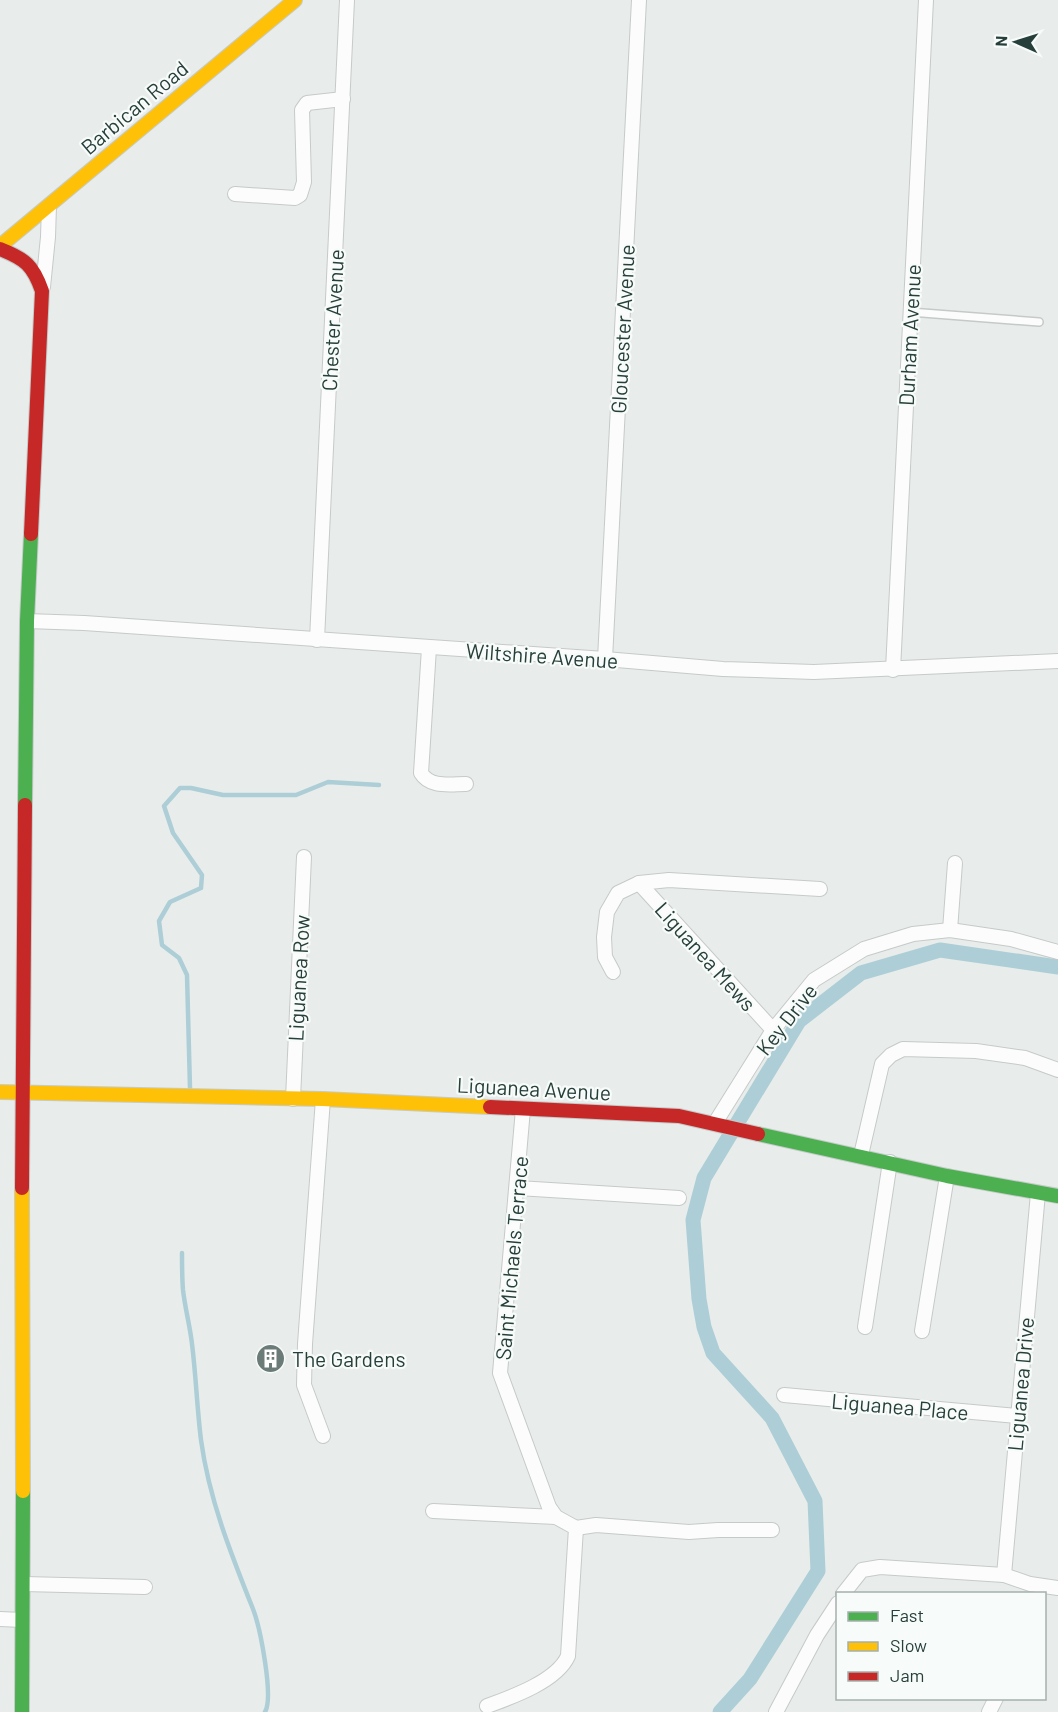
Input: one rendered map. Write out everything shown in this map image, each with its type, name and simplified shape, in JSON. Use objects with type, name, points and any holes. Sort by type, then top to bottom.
[{"type":"street","name":"Barbican Road","points":[[0,247],[295,0]]},
{"type":"street","name":"Chester Avenue","points":[[317,640],[347,0]]},
{"type":"street","name":"Gloucester Avenue","points":[[605,658],[639,0]]},
{"type":"street","name":"Durham Avenue","points":[[894,670],[926,0]]},
{"type":"street","points":[[235,194],[295,198],[300,195],[304,182],[302,110],[307,103],[343,99]]},
{"type":"street","points":[[22,1712],[24,1584],[21,1093],[27,621],[42,291],[49,206]]},
{"type":"street","points":[[0,247],[30,264],[42,291]]},
{"type":"street","name":"Wiltshire Avenue","points":[[27,621],[605,658],[769,671],[894,670],[1058,661]]},
{"type":"street","points":[[429,648],[421,773],[425,780],[434,784],[466,784]]},
{"type":"street","name":"Liguanea Row","points":[[293,1099],[304,857]]},
{"type":"street","points":[[950,930],[955,862]]},
{"type":"street","name":"Liguanea Mews","points":[[613,972],[606,957],[604,937],[607,912],[618,893],[639,883],[669,880],[820,890]]},
{"type":"street","name":"Liguanea Mews","points":[[639,883],[773,1030]]},
{"type":"street","name":"Key Drive","points":[[718,1124],[773,1030],[814,980],[864,948],[914,934],[950,930],[1011,939],[1058,952]]},
{"type":"street","points":[[861,1155],[882,1064],[891,1055],[903,1049],[975,1051],[1025,1058],[1058,1070]]},
{"type":"street","name":"Liguanea Avenue","points":[[0,1092],[322,1099],[679,1116],[947,1176],[1058,1196]]},
{"type":"street","points":[[322,1099],[306,1320],[304,1385],[323,1436]]},
{"type":"street","name":"Saint Michaels Terrace","points":[[523,1109],[518,1188],[500,1373],[553,1512]]},
{"type":"street","points":[[865,1327],[890,1162]]},
{"type":"street","points":[[922,1332],[947,1176]]},
{"type":"street","points":[[518,1188],[679,1198]]},
{"type":"street","name":"Liguanea Drive","points":[[1004,1575],[1038,1193]]},
{"type":"street","name":"Liguanea Place","points":[[784,1395],[1017,1416]]},
{"type":"street","points":[[433,1511],[553,1512],[576,1528],[596,1525],[689,1532],[772,1530]]},
{"type":"street","points":[[487,1706],[516,1695],[552,1675],[568,1656],[576,1528]]},
{"type":"street","points":[[844,1592],[862,1570],[880,1567],[1004,1575],[1032,1589],[1058,1588]]},
{"type":"street","points":[[24,1584],[145,1587]]},
{"type":"street","points":[[776,1712],[836,1605]]},
{"type":"street","points":[[0,1619],[22,1620]]},
{"type":"lane","points":[[910,312],[1039,322]]},
{"type":"waterway","points":[[190,1088],[187,975],[179,958],[162,945],[159,921],[170,902],[201,888],[202,875],[173,833],[164,806],[180,788],[223,795],[296,795],[328,782],[379,785]]},
{"type":"waterway","points":[[720,1712],[750,1679],[818,1571],[815,1501],[772,1418],[713,1353],[704,1327],[699,1299],[693,1220],[704,1178],[799,1021],[861,973],[940,950],[1058,967]]},
{"type":"waterway","points":[[182,1253],[183,1290],[192,1344],[205,1462],[222,1526],[259,1631],[267,1678],[268,1692],[265,1712]]},
{"type":"traffic: fast","points":[[25,805],[27,621],[31,534]]},
{"type":"traffic: fast","points":[[758,1134],[947,1176],[1058,1196]]},
{"type":"traffic: fast","points":[[22,1712],[23,1491]]},
{"type":"traffic: slow","points":[[0,246],[295,0]]},
{"type":"traffic: slow","points":[[0,1092],[323,1099],[490,1107]]},
{"type":"traffic: slow","points":[[22,1188],[23,1491]]},
{"type":"traffic: jam","points":[[0,249],[27,264],[42,291],[31,534]]},
{"type":"traffic: jam","points":[[22,1188],[25,805]]},
{"type":"traffic: jam","points":[[490,1107],[679,1116],[758,1134]]},
{"type":"place","name":"The Gardens","points":[[271,1358]]}]
